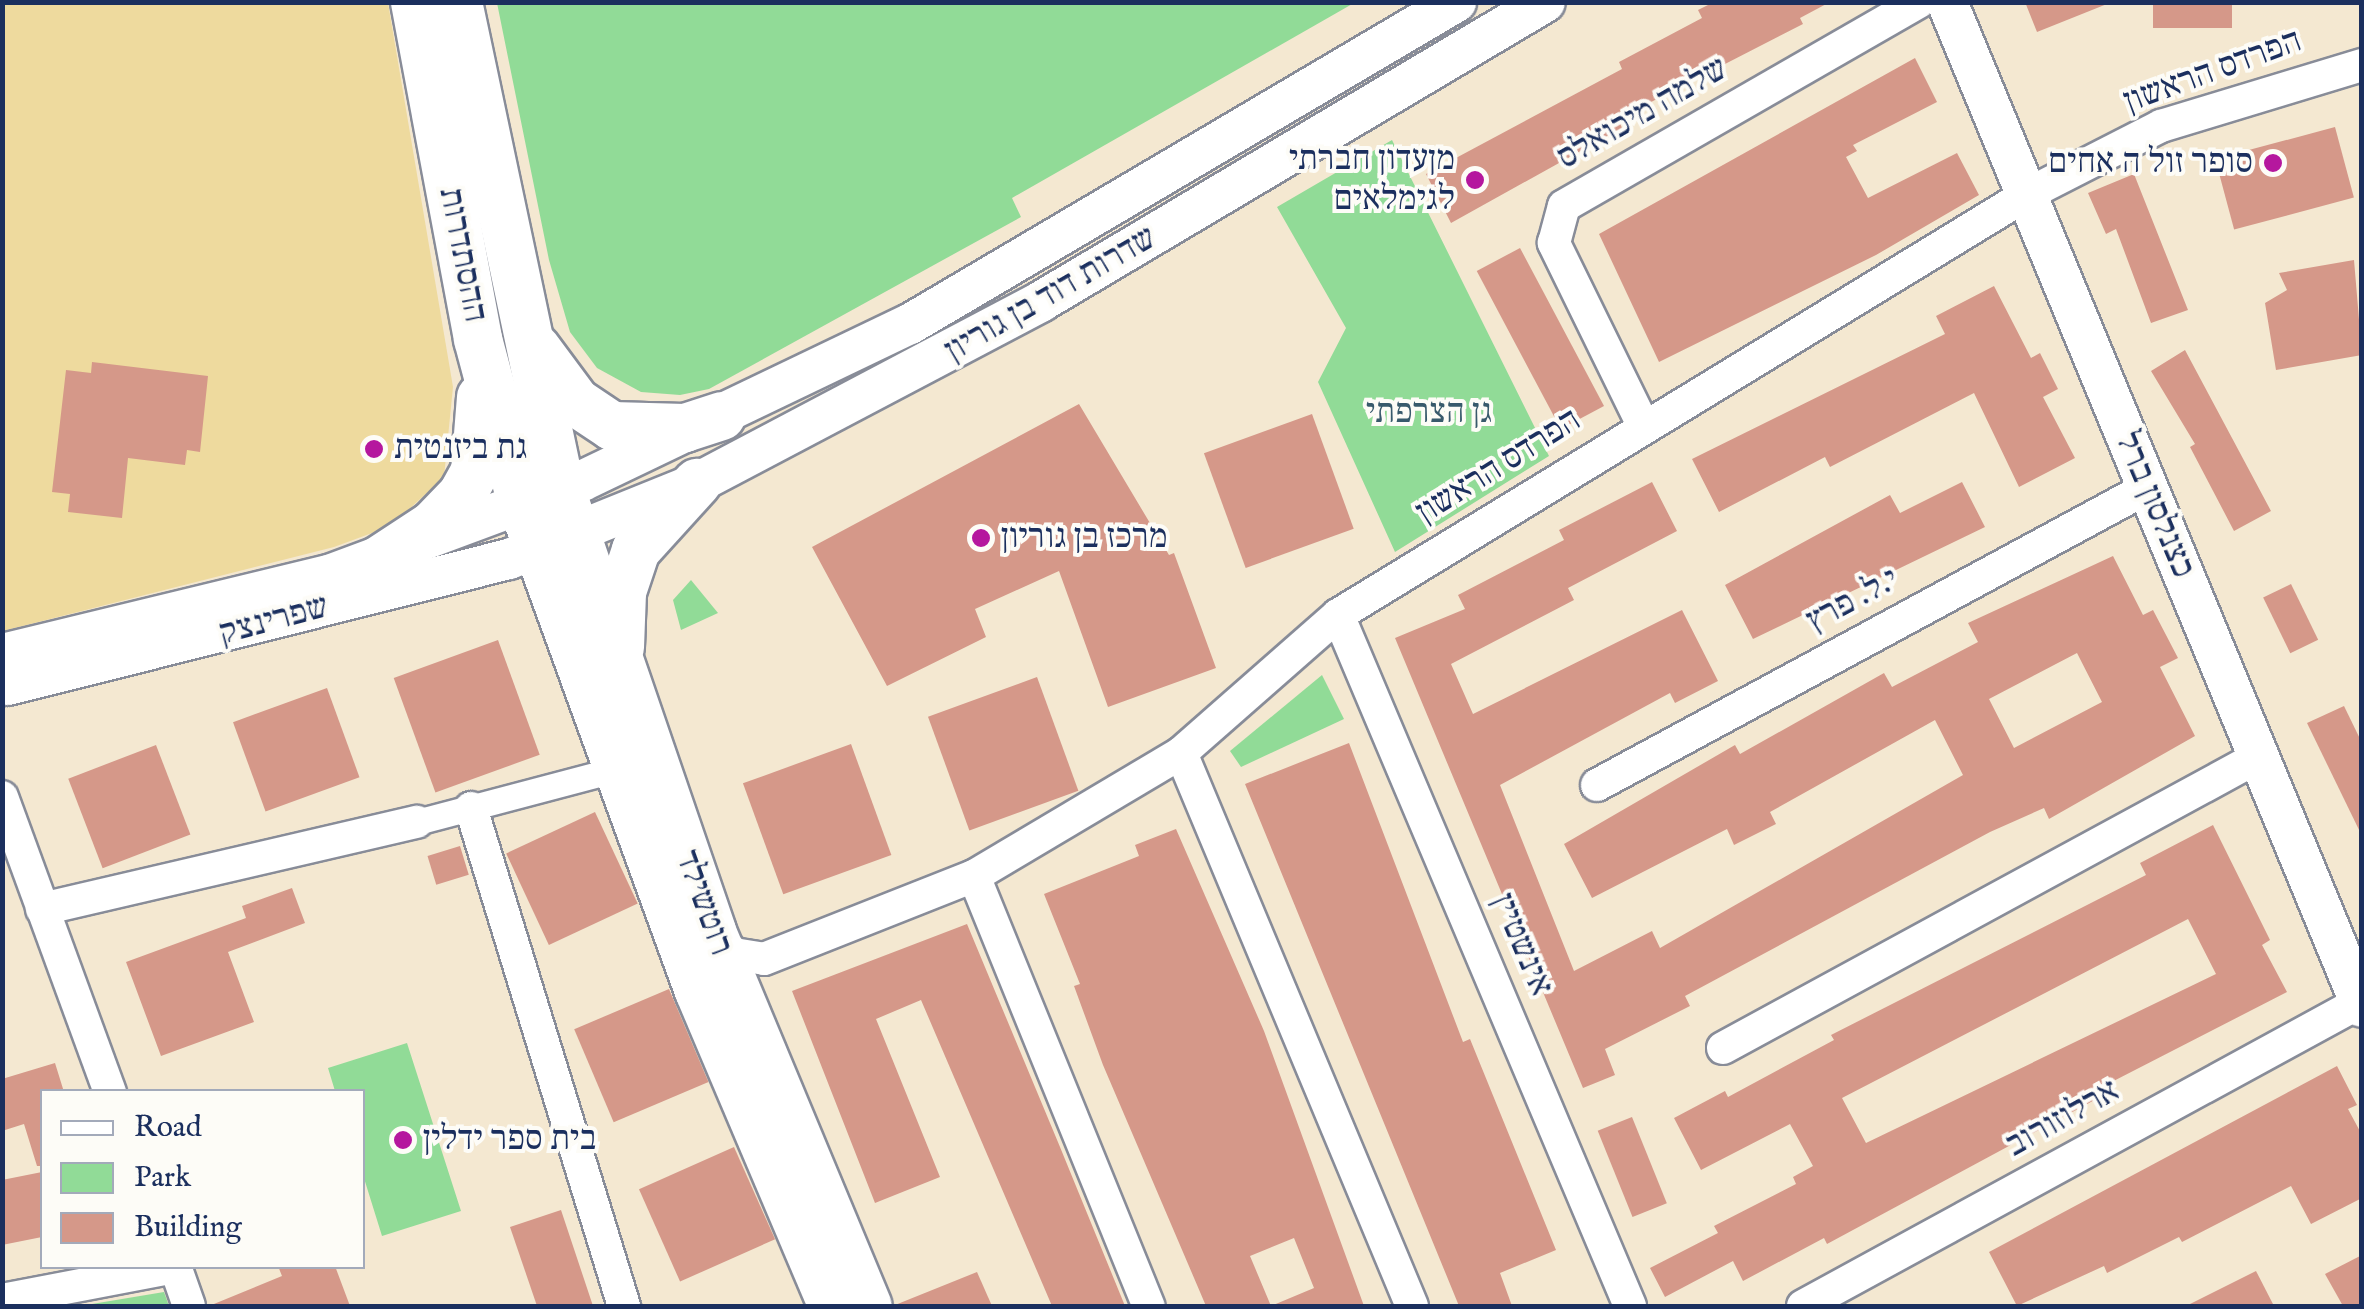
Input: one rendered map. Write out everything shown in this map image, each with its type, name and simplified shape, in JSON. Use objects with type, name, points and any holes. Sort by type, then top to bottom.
[{"type":"main road","name":"ההסתדרות","points":[[415,2],[478,338],[549,519]]},
{"type":"main road","name":"ההסתדרות","points":[[458,2],[519,307],[549,519]]},
{"type":"main road","points":[[519,307],[562,387],[612,426],[685,428],[721,416]]},
{"type":"main road","points":[[378,560],[448,512],[474,472],[478,338]]},
{"type":"main road","points":[[628,695],[620,638],[628,570],[652,527],[696,483]]},
{"type":"main road","name":"רוטשילד","points":[[549,519],[628,695],[712,932],[868,1306]]},
{"type":"main road","name":"רוטשילד","points":[[549,519],[617,769],[698,991],[834,1306]]},
{"type":"street","name":"שדרות דוד בן גוריון","points":[[549,519],[721,416],[910,324],[1456,2]]},
{"type":"street","name":"שדרות דוד בן גוריון","points":[[549,519],[696,483],[1040,302],[1544,2]]},
{"type":"street","name":"שלמה מיכואלס","points":[[1644,425],[1554,243],[1564,206],[1918,2]]},
{"type":"street","name":"כצנלסון ברל","points":[[1946,2],[2361,1003]]},
{"type":"street","name":"הפרדס הראשון","points":[[712,932],[734,954],[764,960],[974,876],[1181,753],[1338,615],[2026,195],[2161,126],[2362,65]]},
{"type":"street","name":"י.ל. פרץ","points":[[1597,785],[2147,488]]},
{"type":"street","name":"שפרינצק","points":[[4,677],[378,560],[549,519]]},
{"type":"street","name":"שפרינצק","points":[[4,677],[549,519]]},
{"type":"street","name":"אינשטיין","points":[[1338,615],[1630,1306]]},
{"type":"street","points":[[1181,753],[1412,1306]]},
{"type":"street","points":[[1723,1048],[2258,757]]},
{"type":"street","points":[[42,909],[417,822],[617,769]]},
{"type":"street","points":[[2,797],[16,882],[42,909],[109,1089]]},
{"type":"street","points":[[471,808],[624,1306]]},
{"type":"street","points":[[974,876],[1149,1306]]},
{"type":"street","name":"ארלוזורוב","points":[[1803,1306],[2361,1003]]},
{"type":"street","points":[[2,1300],[165,1269]]},
{"type":"street","points":[[176,1269],[189,1306]]},
{"type":"green space","points":[[497,2],[1354,3],[1012,198],[1021,217],[709,389],[680,395],[641,392],[597,368],[570,332],[549,260]]},
{"type":"green space","name":"גן הצרפתי","points":[[1392,140],[1549,456],[1395,552],[1318,382],[1346,328],[1277,207]]},
{"type":"green space","points":[[691,580],[718,613],[681,630],[673,600]]},
{"type":"green space","points":[[1322,675],[1344,719],[1241,767],[1230,751]]},
{"type":"green space","points":[[407,1043],[461,1211],[382,1236],[365,1181],[365,1089],[334,1089],[328,1068]]},
{"type":"green space","points":[[164,1292],[169,1306],[80,1306]]},
{"type":"sand","points":[[3,3],[388,3],[453,387],[444,477],[391,526],[334,547],[3,631]]},
{"type":"building","points":[[1714,2],[1830,2],[1800,18],[1803,24],[1618,119],[1622,128],[1451,223],[1426,174],[1622,69],[1619,62],[1702,18],[1698,10]]},
{"type":"building","points":[[2025,2],[2107,2],[2107,4],[2037,32]]},
{"type":"building","points":[[2153,2],[2232,2],[2232,28],[2153,28]]},
{"type":"building","points":[[1915,58],[1937,102],[1853,145],[1857,151],[1846,157],[1868,198],[1957,153],[1979,195],[1876,255],[1659,362],[1599,234]]},
{"type":"building","points":[[2335,127],[2354,198],[2234,230],[2215,159]]},
{"type":"building","points":[[2134,174],[2188,310],[2151,323],[2116,229],[2106,234],[2088,193]]},
{"type":"building","points":[[1520,248],[1604,406],[1561,429],[1477,271]]},
{"type":"building","points":[[2354,260],[2362,355],[2276,370],[2265,303],[2287,290],[2279,273]]},
{"type":"building","points":[[1994,286],[2031,358],[2040,353],[2058,389],[2043,397],[2075,458],[2019,487],[1974,393],[1830,467],[1825,457],[1719,512],[1692,459],[1945,334],[1936,316]]},
{"type":"building","points":[[2185,350],[2271,511],[2234,531],[2190,447],[2195,444],[2151,371]]},
{"type":"building","points":[[92,362],[208,376],[200,452],[187,450],[185,465],[128,458],[122,518],[68,512],[70,494],[52,492],[66,370],[91,373]]},
{"type":"building","name":"מרכז בן גוריון","points":[[1079,404],[1169,555],[1174,553],[1216,668],[1108,707],[1059,571],[975,609],[986,637],[887,686],[812,547]]},
{"type":"building","points":[[1312,414],[1354,529],[1246,568],[1204,453]]},
{"type":"building","points":[[1652,482],[1677,531],[1568,588],[1574,600],[1451,664],[1473,714],[1682,610],[1718,681],[1675,703],[1670,693],[1500,785],[1574,971],[1652,931],[1660,948],[1963,775],[1935,720],[1770,812],[1776,824],[1734,845],[1727,829],[1592,898],[1564,844],[1735,745],[1740,754],[1884,673],[1892,687],[1978,642],[1968,623],[2113,556],[2143,615],[2153,610],[2178,658],[2160,667],[2195,736],[2049,819],[2044,808],[1990,832],[1685,996],[1690,1006],[1605,1049],[1615,1075],[1583,1088],[1395,638],[1465,609],[1458,595],[1564,540],[1559,530]],"holes":[[[2077,653],[2102,702],[2014,748],[1989,699]]]},
{"type":"building","points":[[1962,482],[1985,527],[1753,639],[1725,585],[1890,495],[1900,513]]},
{"type":"building","points":[[2291,584],[2318,640],[2290,653],[2263,598]]},
{"type":"building","points":[[498,640],[540,755],[435,793],[394,678]]},
{"type":"building","points":[[1037,677],[1078,791],[969,830],[928,717]]},
{"type":"building","points":[[327,688],[359,777],[266,811],[233,722]]},
{"type":"building","points":[[2344,706],[2362,743],[2362,836],[2307,723]]},
{"type":"building","points":[[1349,743],[1463,1042],[1470,1039],[1556,1250],[1500,1273],[1512,1306],[1459,1306],[1245,784]]},
{"type":"building","points":[[851,744],[891,855],[783,894],[743,783]]},
{"type":"building","points":[[156,745],[190,835],[103,868],[68,779]]},
{"type":"building","points":[[595,812],[638,904],[549,945],[506,853]]},
{"type":"building","points":[[2213,825],[2270,940],[2262,945],[2287,992],[2098,1089],[2102,1096],[1827,1244],[1824,1238],[1743,1281],[1733,1261],[1665,1297],[1650,1268],[1718,1233],[1714,1226],[1796,1184],[1793,1177],[1813,1166],[1790,1124],[1701,1170],[1674,1118],[1725,1091],[1728,1097],[1834,1040],[1831,1035],[2146,875],[2140,863]],"holes":[[[2188,919],[2216,974],[1866,1143],[1842,1098]]]},
{"type":"building","points":[[1176,829],[1264,1031],[1364,1306],[1271,1306],[1206,1306],[1103,1065],[1074,986],[1080,984],[1044,894],[1139,856],[1135,845]],"holes":[[[1294,1238],[1314,1288],[1271,1306],[1250,1256]]]},
{"type":"building","points":[[460,846],[469,875],[436,885],[427,856]]},
{"type":"building","points":[[292,888],[305,923],[228,952],[254,1022],[161,1056],[126,962],[246,918],[242,906]]},
{"type":"building","points":[[967,924],[1125,1306],[1052,1306],[921,1000],[876,1019],[940,1177],[875,1203],[792,991]]},
{"type":"building","points":[[669,989],[708,1082],[614,1122],[574,1029]]},
{"type":"building","points":[[55,1063],[63,1089],[40,1089],[40,1166],[24,1124],[2,1131],[2,1079]]},
{"type":"building","points":[[2337,1066],[2357,1105],[2348,1109],[2362,1135],[2362,1198],[2311,1224],[2291,1186],[2182,1242],[2179,1237],[2107,1273],[2104,1266],[2017,1306],[1989,1252]]},
{"type":"building","points":[[1632,1117],[1667,1203],[1633,1217],[1598,1131]]},
{"type":"building","points":[[734,1147],[775,1239],[680,1282],[639,1189]]},
{"type":"building","points":[[40,1172],[40,1237],[2,1245],[2,1180]]},
{"type":"building","points":[[561,1210],[593,1306],[537,1306],[510,1227]]},
{"type":"building","points":[[2362,1255],[2362,1306],[2343,1306],[2325,1274]]},
{"type":"building","points":[[279,1269],[336,1269],[350,1306],[209,1306],[282,1276]]},
{"type":"building","points":[[2256,1271],[2274,1306],[2186,1306]]},
{"type":"building","points":[[977,1272],[992,1306],[895,1306],[895,1305]]},
{"type":"place","name":"סופר זול ה אחים","points":[[2273,163]]},
{"type":"place","name":"מןעדון חברתי לגימלאים","points":[[1475,180]]},
{"type":"place","name":"גת ביזנטית","points":[[374,449]]},
{"type":"place","name":"מרכז בן גוריון","points":[[981,538]]},
{"type":"place","name":"בית ספר ידלין","points":[[403,1140]]}]
